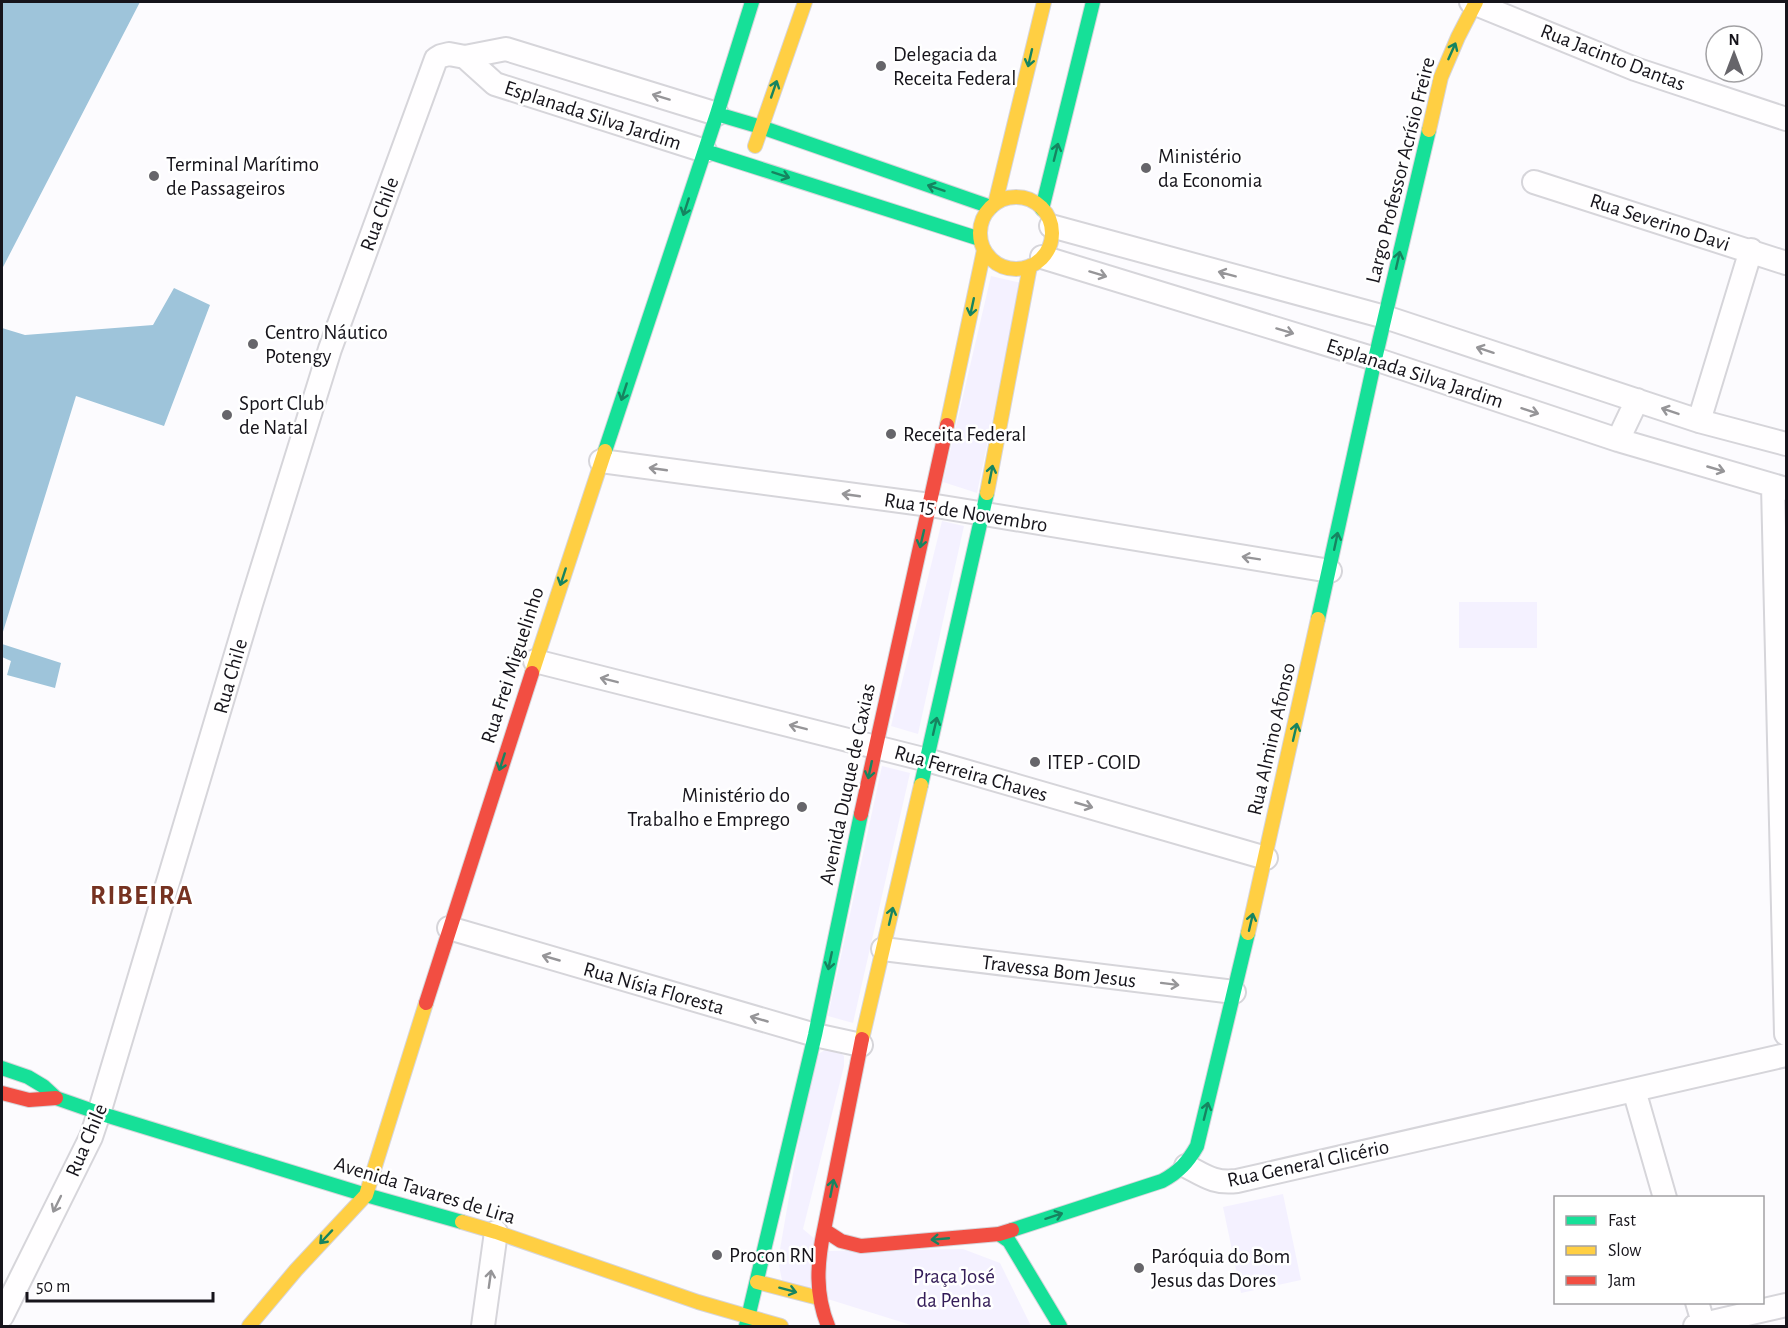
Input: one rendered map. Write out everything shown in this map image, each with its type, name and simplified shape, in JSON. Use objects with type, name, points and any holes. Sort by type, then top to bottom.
[{"type":"street","name":"Rua Frei Miguelinho","points":[[366,1195],[535,661],[705,151],[752,2]]},
{"type":"street","points":[[749,164],[805,2]]},
{"type":"street","points":[[993,205],[1011,198],[1020,198],[1036,204],[1047,218],[1052,237],[1049,248],[1036,261],[1021,269],[1004,267],[989,257],[982,244],[981,222],[993,205],[1043,25],[1044,2]]},
{"type":"street","points":[[1047,218],[1080,35],[1094,2]]},
{"type":"street","name":"Rua Jacinto Dantas","points":[[1474,2],[1635,69],[1786,119]]},
{"type":"street","name":"Largo Professor Acrísio Freire","points":[[1385,317],[1440,77],[1474,2]]},
{"type":"street","name":"Esplanada Silva Jardim","points":[[465,57],[506,50],[761,127],[993,205]]},
{"type":"street","name":"Rua Chile","points":[[2,1316],[91,1137],[330,349],[436,59],[449,54],[465,57]]},
{"type":"street","name":"Esplanada Silva Jardim","points":[[465,57],[495,84],[749,164],[982,244]]},
{"type":"street","name":"Rua Severino Davi","points":[[1534,182],[1786,263]]},
{"type":"street","name":"Esplanada Silva Jardim","points":[[1047,218],[1385,317],[1699,421],[1786,444]]},
{"type":"street","name":"Avenida Duque de Caxias","points":[[748,1322],[815,1035],[875,747],[930,505],[982,244]]},
{"type":"street","points":[[1699,421],[1751,250]]},
{"type":"street","name":"Esplanada Silva Jardim","points":[[1036,261],[1374,359],[1618,440],[1780,488]]},
{"type":"street","points":[[828,1326],[822,1314],[819,1298],[819,1253],[861,1045],[983,514],[1036,261]]},
{"type":"street","name":"Rua Almino Afonso","points":[[1186,1166],[1197,1146],[1266,858],[1385,317]]},
{"type":"street","points":[[1618,440],[1637,400]]},
{"type":"street","name":"Rua 15 de Novembro","points":[[601,461],[930,505],[1330,571]]},
{"type":"street","points":[[1780,488],[1786,1034]]},
{"type":"street","name":"Rua Ferreira Chaves","points":[[535,661],[927,759],[1266,858]]},
{"type":"street","name":"Rua Nísia Floresta","points":[[449,928],[815,1035],[861,1045]]},
{"type":"street","name":"Travessa Bom Jesus","points":[[883,949],[1234,992]]},
{"type":"street","name":"Rua General Glicério","points":[[1186,1166],[1214,1181],[1237,1181],[1786,1054]]},
{"type":"street","name":"Avenida Tavares de Lira","points":[[2,1068],[28,1077],[43,1086],[56,1098],[99,1113],[366,1195],[496,1232],[698,1302],[748,1322],[781,1326]]},
{"type":"street","points":[[1634,1090],[1665,1196]]},
{"type":"street","name":"Avenida Tavares de Lira","points":[[2,1093],[20,1100],[36,1101],[56,1098]]},
{"type":"street","points":[[824,1230],[837,1240],[861,1246],[999,1234],[1162,1181],[1186,1166]]},
{"type":"street","points":[[249,1326],[296,1270],[366,1195]]},
{"type":"street","points":[[483,1326],[496,1232]]},
{"type":"street","points":[[999,1234],[1009,1241],[1059,1326]]},
{"type":"street","points":[[757,1282],[819,1298]]},
{"type":"street","points":[[1697,1304],[1701,1326],[1786,1305]]},
{"type":"green space","points":[[991,276],[1021,283],[977,493],[943,482]]},
{"type":"green space","points":[[942,521],[964,526],[918,734],[891,726]]},
{"type":"green space","points":[[1459,602],[1537,602],[1537,648],[1459,648]]},
{"type":"green space","points":[[882,766],[910,773],[853,1023],[828,1016]]},
{"type":"green space","name":"Praça José da Penha","points":[[832,1046],[844,1056],[844,1066],[803,1229],[829,1251],[963,1249],[1000,1263],[1031,1326],[914,1326],[783,1285],[778,1261],[813,1057]]},
{"type":"green space","points":[[1283,1194],[1301,1280],[1241,1293],[1223,1207]]},
{"type":"water","points":[[2,2],[140,2],[2,269]]},
{"type":"water","points":[[174,288],[210,305],[164,426],[76,396],[2,635],[2,328],[25,335],[153,325]]},
{"type":"water","points":[[2,644],[61,663],[55,688],[7,675],[11,661],[2,657]]},
{"type":"traffic: fast","points":[[605,451],[752,2]]},
{"type":"traffic: fast","points":[[1042,209],[1093,2]]},
{"type":"traffic: fast","points":[[717,114],[761,127],[991,207]]},
{"type":"traffic: fast","points":[[1318,619],[1375,359],[1429,130]]},
{"type":"traffic: fast","points":[[705,151],[980,239]]},
{"type":"traffic: fast","points":[[921,785],[987,493]]},
{"type":"traffic: fast","points":[[746,1326],[815,1035],[861,814]]},
{"type":"traffic: fast","points":[[1012,1230],[1162,1181],[1186,1162],[1197,1146],[1248,933]]},
{"type":"traffic: fast","points":[[2,1068],[28,1077],[43,1086],[56,1098],[99,1113],[462,1222]]},
{"type":"traffic: fast","points":[[999,1234],[1009,1241],[1060,1326]]},
{"type":"traffic: slow","points":[[755,146],[805,2]]},
{"type":"traffic: slow","points":[[995,204],[1044,2]]},
{"type":"traffic: slow","points":[[1429,130],[1441,77],[1476,2]]},
{"type":"traffic: slow","points":[[1016,197],[1036,203],[1046,213],[1052,233],[1046,253],[1036,263],[1016,269],[996,263],[986,253],[980,233],[986,213],[996,203],[1016,197]]},
{"type":"traffic: slow","points":[[947,425],[984,250]]},
{"type":"traffic: slow","points":[[987,493],[1030,266]]},
{"type":"traffic: slow","points":[[532,673],[605,451]]},
{"type":"traffic: slow","points":[[1248,933],[1318,619]]},
{"type":"traffic: slow","points":[[862,1039],[921,785]]},
{"type":"traffic: slow","points":[[249,1326],[296,1270],[366,1195],[426,1003]]},
{"type":"traffic: slow","points":[[462,1222],[698,1302],[781,1326]]},
{"type":"traffic: slow","points":[[757,1282],[819,1298]]},
{"type":"traffic: jam","points":[[861,814],[947,425]]},
{"type":"traffic: jam","points":[[426,1003],[532,673]]},
{"type":"traffic: jam","points":[[862,1039],[824,1230],[841,1241],[861,1246],[999,1234],[1012,1230]]},
{"type":"traffic: jam","points":[[2,1093],[29,1100],[56,1098]]},
{"type":"traffic: jam","points":[[824,1230],[820,1254],[819,1290],[828,1326]]},
{"type":"place","name":"Delegacia da Receita Federal","points":[[881,66]]},
{"type":"place","name":"Ministério da Economia","points":[[1146,168]]},
{"type":"place","name":"Terminal Marítimo de Passageiros","points":[[154,176]]},
{"type":"place","name":"Centro Náutico Potengy","points":[[253,344]]},
{"type":"place","name":"Sport Club de Natal","points":[[227,415]]},
{"type":"place","name":"Receita Federal","points":[[891,434]]},
{"type":"place","name":"ITEP - COID","points":[[1035,762]]},
{"type":"place","name":"Ministério do Trabalho e Emprego","points":[[802,807]]},
{"type":"place","name":"Procon RN","points":[[717,1255]]},
{"type":"place","name":"Paróquia do Bom Jesus das Dores","points":[[1139,1268]]},
{"type":"district","name":"RIBEIRA","points":[[142,895]]}]
